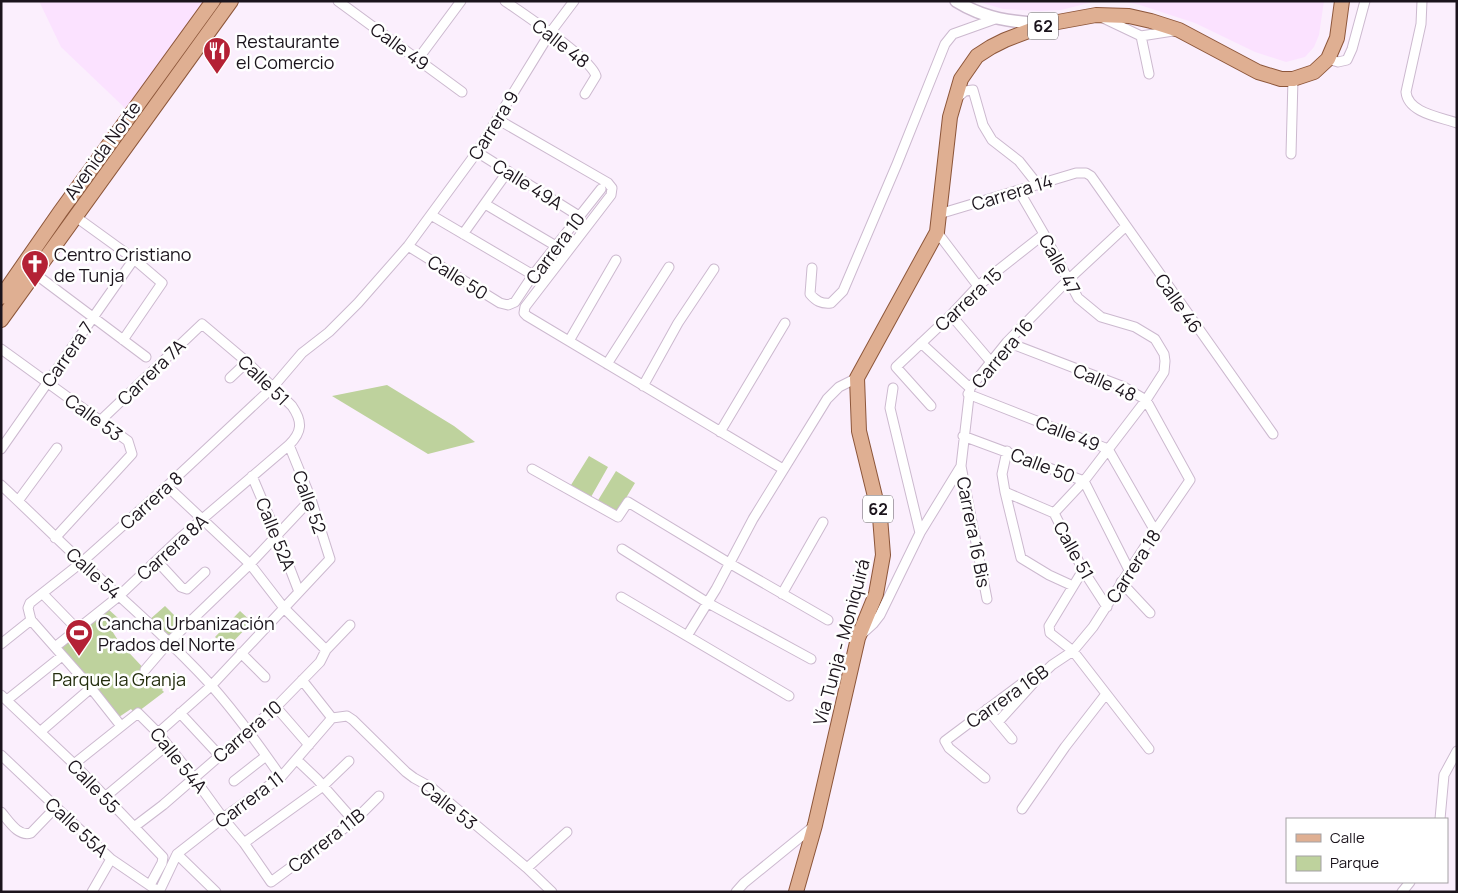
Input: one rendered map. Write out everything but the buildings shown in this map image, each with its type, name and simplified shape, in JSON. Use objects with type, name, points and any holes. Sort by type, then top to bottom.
[{"type":"main road","name":"Avenida Norte","points":[[1,297],[213,1]]},
{"type":"main road","name":"Avenida Norte","points":[[1,320],[232,1]]},
{"type":"main road","name":"62","points":[[857,378],[937,232],[950,117],[961,79],[977,56],[1005,40],[1047,24],[1096,15],[1129,16],[1151,20],[1180,30],[1258,72],[1281,79],[1293,79],[1304,77],[1314,72],[1328,59],[1337,38],[1342,1]]},
{"type":"main road","name":"Vía Tunja - Moniquirá","points":[[796,892],[815,825],[858,638],[876,594],[883,555],[880,517],[859,431],[857,378]]},
{"type":"street","points":[[418,58],[461,1]]},
{"type":"street","name":"Calle 48","points":[[505,1],[550,33],[594,70],[596,76],[585,94]]},
{"type":"street","name":"Carrera 9","points":[[408,246],[477,152],[550,33],[574,1]]},
{"type":"street","points":[[956,1],[966,8],[995,19],[1047,24]]},
{"type":"street","points":[[1328,59],[1342,62],[1347,60],[1364,1]]},
{"type":"street","points":[[1422,1],[1421,24],[1406,92],[1407,97],[1412,106],[1457,123]]},
{"type":"street","name":"Calle 49","points":[[342,2],[462,92]]},
{"type":"street","points":[[1096,15],[1141,36],[1180,30]]},
{"type":"street","points":[[812,268],[810,294],[816,301],[824,304],[831,303],[842,291],[898,164],[945,44],[953,34],[995,19]]},
{"type":"street","points":[[1141,36],[1149,74]]},
{"type":"street","points":[[1291,154],[1293,79]]},
{"type":"street","points":[[955,100],[965,91],[972,90],[983,125],[992,140],[1019,161],[1038,185]]},
{"type":"street","points":[[497,119],[608,183],[612,188],[611,195],[526,307],[524,312],[527,316],[783,469]]},
{"type":"street","name":"Calle 49A","points":[[477,152],[579,216]]},
{"type":"street","points":[[463,234],[508,171]]},
{"type":"street","name":"Carrera 14","points":[[939,214],[1076,173],[1086,173]]},
{"type":"street","name":"Calle 46","points":[[1086,173],[1094,178],[1126,227],[1272,434]]},
{"type":"street","name":"Carrera 10","points":[[508,305],[515,302],[533,275],[601,189]]},
{"type":"street","name":"Calle 47","points":[[1019,191],[1078,298],[1101,317],[1135,327],[1155,339],[1164,354],[1164,372],[1146,400]]},
{"type":"street","points":[[485,204],[556,246]]},
{"type":"street","points":[[431,215],[533,275]]},
{"type":"street","points":[[76,217],[134,258],[162,283],[123,340]]},
{"type":"street","name":"Carrera 16","points":[[858,638],[880,615],[920,533],[961,466],[969,391],[1007,342],[1068,280],[1126,227]]},
{"type":"street","points":[[937,232],[978,286]]},
{"type":"street","name":"Carrera 15","points":[[931,406],[896,367],[951,315],[978,286],[1044,234]]},
{"type":"street","name":"Calle 50","points":[[408,246],[500,303],[508,305]]},
{"type":"street","name":"Carrera 8","points":[[31,620],[28,608],[30,604],[82,562],[273,387],[302,353],[329,332],[358,303],[408,246]]},
{"type":"street","name":"Carrera 7","points":[[1,449],[134,258]]},
{"type":"street","points":[[569,341],[616,260]]},
{"type":"street","points":[[607,364],[669,267]]},
{"type":"street","points":[[643,386],[678,323],[714,269]]},
{"type":"street","points":[[34,273],[146,357]]},
{"type":"street","points":[[1,289],[17,275]]},
{"type":"street","points":[[951,315],[991,362]]},
{"type":"street","points":[[720,432],[785,323]]},
{"type":"street","name":"Calle 51","points":[[202,324],[247,362],[292,406],[297,414],[300,427],[297,437],[289,445]]},
{"type":"street","name":"Carrera 7A","points":[[100,421],[202,324]]},
{"type":"street","name":"Calle 49","points":[[921,342],[969,391],[1108,449],[1155,531]]},
{"type":"street","name":"Calle 48","points":[[1007,342],[1124,387],[1146,400],[1190,480]]},
{"type":"street","name":"Calle 53","points":[[1,349],[128,441],[132,454],[55,538]]},
{"type":"street","points":[[230,378],[247,362]]},
{"type":"street","points":[[686,636],[708,603],[783,469],[832,392],[857,378]]},
{"type":"street","points":[[893,388],[890,408],[920,533]]},
{"type":"street","points":[[1054,513],[1084,481],[1146,400]]},
{"type":"street","name":"Calle 50","points":[[963,436],[1084,481],[1129,570]]},
{"type":"street","name":"Carrera 8A","points":[[55,648],[119,596],[179,539],[289,445]]},
{"type":"street","name":"Calle 52","points":[[289,445],[311,499],[330,559],[298,592]]},
{"type":"street","points":[[18,501],[56,448]]},
{"type":"street","points":[[1006,452],[1002,474],[1020,558],[1073,586]]},
{"type":"street","name":"Carrera 16 Bis","points":[[961,466],[987,599]]},
{"type":"street","points":[[532,469],[618,517],[628,502],[828,620]]},
{"type":"street","name":"Calle 52A","points":[[252,476],[298,592]]},
{"type":"street","name":"Carrera 18","points":[[1073,651],[1107,607],[1121,582],[1190,480]]},
{"type":"street","name":"Calle 54","points":[[1,485],[55,538],[169,642],[211,686],[248,731],[281,777]]},
{"type":"street","points":[[167,486],[250,564],[284,608],[326,650]]},
{"type":"street","name":"Calle 51","points":[[1005,492],[1054,513],[1083,570],[1107,607]]},
{"type":"street","points":[[144,670],[169,642],[250,564],[311,499]]},
{"type":"street","points":[[782,594],[823,522]]},
{"type":"street","points":[[622,549],[708,603],[811,659]]},
{"type":"street","points":[[157,561],[181,587],[187,589],[205,572]]},
{"type":"street","points":[[1083,570],[1048,630],[1073,651],[1149,749]]},
{"type":"street","points":[[1121,582],[1150,613]]},
{"type":"street","points":[[158,733],[211,686],[298,592]]},
{"type":"street","points":[[43,594],[77,630]]},
{"type":"street","points":[[621,597],[789,696]]},
{"type":"street","points":[[1,644],[31,620],[91,688],[121,726],[74,764]]},
{"type":"street","name":"Carrera 10","points":[[134,827],[163,805],[276,707],[322,659],[326,650],[350,625]]},
{"type":"street","name":"Carrera 16B","points":[[985,778],[948,748],[946,740],[1024,682],[1037,679],[1073,651]]},
{"type":"street","points":[[241,653],[265,677]]},
{"type":"street","points":[[4,698],[62,656]]},
{"type":"street","points":[[999,721],[1037,679]]},
{"type":"street","points":[[302,680],[332,718]]},
{"type":"street","points":[[40,732],[91,688]]},
{"type":"street","points":[[1022,810],[1064,748],[1106,694]]},
{"type":"street","name":"Calle 55","points":[[4,698],[74,764],[163,857],[162,863],[150,885]]},
{"type":"street","points":[[276,707],[309,746]]},
{"type":"street","points":[[987,709],[999,721],[1012,739]]},
{"type":"street","name":"Calle 54A","points":[[121,726],[138,712],[158,733],[194,778],[244,843],[271,882]]},
{"type":"street","points":[[180,712],[219,755]]},
{"type":"street","name":"Calle 53","points":[[332,718],[347,716],[357,723],[414,778],[432,788],[527,868],[550,891]]},
{"type":"street","name":"Carrera 11","points":[[159,892],[177,854],[223,818],[281,777],[332,718]]},
{"type":"street","points":[[105,797],[168,745]]},
{"type":"street","points":[[1440,818],[1444,775],[1457,751]]},
{"type":"street","name":"Calle 55A","points":[[1,755],[112,858],[159,892]]},
{"type":"street","points":[[234,782],[266,756]]},
{"type":"street","points":[[297,760],[354,822]]},
{"type":"street","points":[[244,843],[322,786],[349,761]]},
{"type":"street","name":"Carrera 11B","points":[[271,882],[354,822],[380,796]]},
{"type":"street","points":[[1,812],[20,833],[26,834],[31,833],[56,807]]},
{"type":"street","points":[[736,892],[744,883],[815,825]]},
{"type":"street","points":[[527,868],[567,832]]},
{"type":"street","points":[[177,854],[216,892]]},
{"type":"street","points":[[92,892],[112,858]]},
{"type":"shaded area","points":[[39,1],[209,1],[127,110],[61,47]]},
{"type":"shaded area","points":[[976,1],[1097,1],[1061,10],[1040,11],[1003,9]]},
{"type":"shaded area","points":[[1122,1],[1324,1],[1319,35],[1314,47],[1305,57],[1286,62],[1255,52],[1195,23]]},
{"type":"green space","points":[[387,385],[454,426],[475,442],[428,454],[332,396]]},
{"type":"green space","points":[[589,456],[608,467],[591,497],[571,485]]},
{"type":"green space","points":[[616,471],[635,483],[617,513],[597,502]]},
{"type":"green space","points":[[165,606],[189,630],[169,642],[148,621]]},
{"type":"green space","name":"Parque la Granja","points":[[107,608],[118,618],[109,626],[119,642],[164,692],[135,714],[131,709],[119,717],[60,647]]},
{"type":"green space","points":[[240,611],[252,622],[227,648],[215,637]]},
{"type":"place","name":"Restaurante el Comercio","points":[[217,75]]},
{"type":"place","name":"Centro Cristiano de Tunja","points":[[35,288]]},
{"type":"place","name":"Cancha Urbanización Prados del Norte","points":[[79,657]]}]
